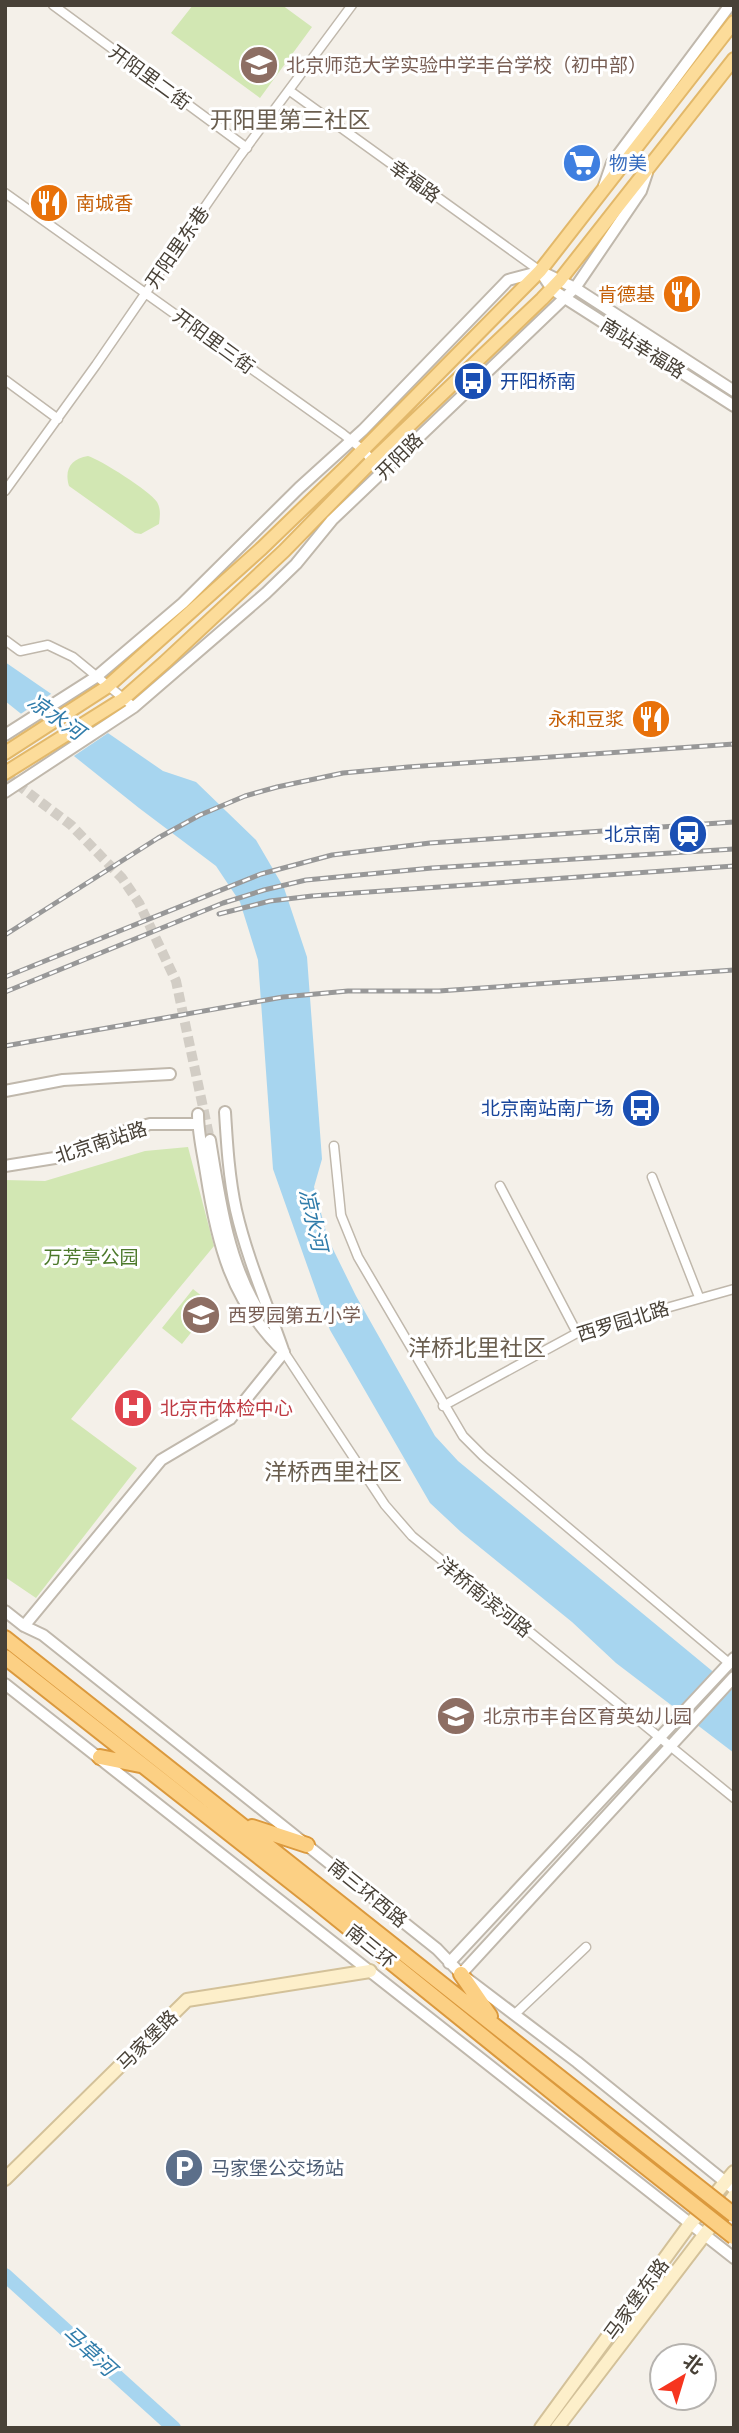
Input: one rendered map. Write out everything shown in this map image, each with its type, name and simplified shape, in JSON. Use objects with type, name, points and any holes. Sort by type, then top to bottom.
[{"type":"highway","name":"南三环","points":[[5,1637],[734,2215]]},
{"type":"highway","name":"南三环","points":[[5,1657],[734,2237]]},
{"type":"highway","points":[[100,1757],[145,1766]]},
{"type":"highway","points":[[243,1825],[307,1845]]},
{"type":"highway","points":[[461,1974],[474,1989],[496,2026]]},
{"type":"main road","name":"开阳路","points":[[5,753],[107,687],[267,543],[363,450],[540,271],[734,22]]},
{"type":"main road","name":"开阳路","points":[[5,773],[123,698],[284,551],[373,460],[556,285],[734,59]]},
{"type":"main road","name":"马家堡路","points":[[5,2179],[187,2000],[370,1971]]},
{"type":"main road","name":"马家堡东路","points":[[541,2428],[690,2224],[731,2181]]},
{"type":"main road","name":"马家堡东路","points":[[556,2428],[734,2196]]},
{"type":"street","name":"开阳里二街","points":[[53,5],[247,148]]},
{"type":"street","name":"开阳里东巷","points":[[6,487],[58,419],[247,148],[352,5]]},
{"type":"street","name":"开阳路","points":[[603,189],[612,163],[730,5]]},
{"type":"street","name":"幸福路","points":[[290,91],[540,271]]},
{"type":"street","name":"开阳路","points":[[5,792],[134,707],[296,564],[332,520],[575,288],[641,191],[650,167]]},
{"type":"street","name":"开阳里三街","points":[[5,193],[352,441],[382,472]]},
{"type":"street","points":[[8,733],[96,677],[183,603],[299,488],[352,441],[508,280],[540,271],[556,285]]},
{"type":"street","name":"南站幸福路","points":[[556,285],[575,288],[734,391]]},
{"type":"street","name":"南站幸福路","points":[[556,285],[565,298],[734,406]]},
{"type":"street","points":[[5,380],[58,419]]},
{"type":"street","points":[[5,640],[20,650],[48,645],[73,657],[134,707]]},
{"type":"street","points":[[5,1091],[63,1080],[170,1074]]},
{"type":"street","name":"洋桥南滨河路","points":[[225,1112],[227,1158],[236,1212],[284,1352]]},
{"type":"street","name":"洋桥南滨河路","points":[[198,1119],[211,1207],[223,1255],[235,1288],[267,1335],[284,1352]]},
{"type":"street","name":"北京南站路","points":[[5,1166],[61,1157],[125,1131],[150,1124],[198,1119]]},
{"type":"street","name":"洋桥南滨河路","points":[[210,1140],[225,1223],[254,1304],[385,1505],[412,1536],[734,1798]]},
{"type":"street","points":[[334,1146],[341,1215],[358,1257],[463,1436],[483,1456],[731,1660],[449,1963]]},
{"type":"street","points":[[652,1177],[699,1297]]},
{"type":"street","points":[[499,1186],[577,1333]]},
{"type":"street","name":"西罗园北路","points":[[443,1406],[577,1333],[734,1289]]},
{"type":"street","points":[[24,1626],[161,1460],[230,1419],[284,1352]]},
{"type":"street","name":"南三环西路","points":[[5,1611],[24,1626],[43,1635],[437,1949],[461,1974],[731,2181]]},
{"type":"street","points":[[461,1974],[734,1678]]},
{"type":"street","points":[[5,1684],[734,2258]]},
{"type":"street","points":[[515,2014],[586,1947]]},
{"type":"green space","name":"北京师范大学实验中学丰台学校（初中部）","points":[[193,5],[282,5],[312,27],[260,98],[171,33]]},
{"type":"green space","points":[[88,456],[125,476],[153,497],[159,507],[159,524],[141,534],[135,533],[69,486],[67,475],[70,466]]},
{"type":"green space","name":"万芳亭公园","points":[[188,1147],[214,1246],[71,1419],[137,1468],[36,1598],[5,1577],[5,1180],[45,1181],[145,1151]]},
{"type":"green space","points":[[193,1289],[213,1305],[182,1344],[162,1328]]},
{"type":"water","name":"凉水河","points":[[5,662],[163,771],[196,782],[256,840],[284,888],[307,957],[322,1159],[314,1187],[328,1239],[356,1296],[435,1436],[458,1461],[734,1689],[734,1753],[616,1663],[572,1622],[461,1532],[430,1503],[330,1330],[273,1169],[258,960],[240,902],[216,866],[5,701]]},
{"type":"pier","points":[[54,692],[111,731],[71,758],[19,715]]},
{"type":"waterway","name":"马草河","points":[[5,2275],[174,2428]]},
{"type":"tunnel","points":[[5,775],[71,825],[122,878],[139,903],[176,981],[210,1140]]},
{"type":"railway","points":[[5,935],[158,838],[200,815],[245,796],[277,787],[343,773],[734,744]]},
{"type":"railway","points":[[5,977],[261,874],[332,855],[430,843],[734,822]]},
{"type":"railway","points":[[5,992],[223,903],[306,880],[432,868],[734,849]]},
{"type":"railway","points":[[219,914],[270,901],[312,896],[734,866]]},
{"type":"railway","points":[[5,1046],[283,997],[348,991],[439,991],[734,970]]},
{"type":"place","name":"北京师范大学实验中学丰台学校（初中部）","points":[[259,65]]},
{"type":"place","name":"物美","points":[[582,163]]},
{"type":"place","name":"南城香","points":[[49,203]]},
{"type":"place","name":"肯德基","points":[[682,294]]},
{"type":"place","name":"开阳桥南","points":[[473,381]]},
{"type":"place","name":"永和豆浆","points":[[651,719]]},
{"type":"place","name":"北京南","points":[[688,834]]},
{"type":"place","name":"北京南站南广场","points":[[641,1108]]},
{"type":"place","name":"西罗园第五小学","points":[[201,1315]]},
{"type":"place","name":"北京市体检中心","points":[[133,1408]]},
{"type":"place","name":"北京市丰台区育英幼儿园","points":[[456,1716]]},
{"type":"place","name":"马家堡公交场站","points":[[184,2168]]},
{"type":"district","name":"开阳里第三社区","points":[[290,120]]},
{"type":"district","name":"洋桥北里社区","points":[[477,1348]]},
{"type":"district","name":"洋桥西里社区","points":[[333,1472]]}]
